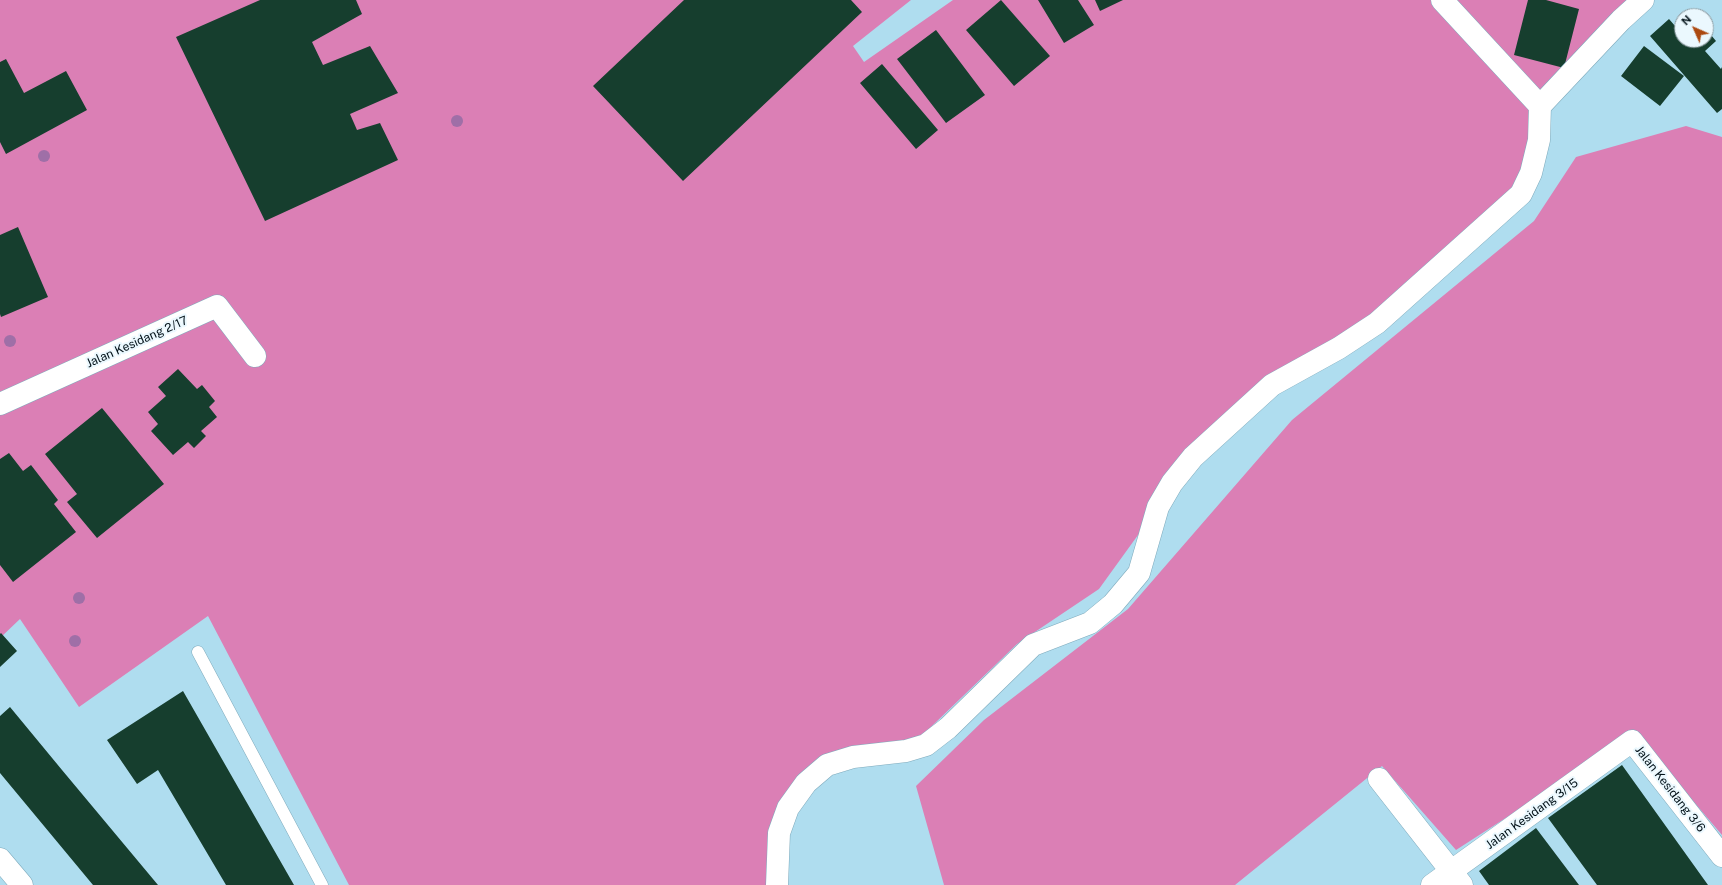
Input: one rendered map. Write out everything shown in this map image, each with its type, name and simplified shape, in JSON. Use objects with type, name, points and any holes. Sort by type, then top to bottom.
[{"type":"street","points":[[1442,0],[1540,106]]},
{"type":"street","points":[[777,885],[779,833],[788,808],[806,783],[827,765],[853,757],[906,751],[926,745],[948,728],[1033,645],[1090,623],[1113,604],[1139,574],[1158,507],[1172,483],[1193,457],[1272,385],[1339,348],[1377,323],[1521,194],[1531,173],[1539,140],[1540,106],[1621,20],[1643,0]]},
{"type":"street","name":"Jalan Kesidang 2/17","points":[[0,404],[217,306],[255,356]]},
{"type":"street","name":"Jalan Kesidang 3/6","points":[[1632,742],[1722,856]]},
{"type":"street","name":"Jalan Kesidang 3/15","points":[[1432,885],[1457,878],[1632,742]]},
{"type":"street","points":[[1379,779],[1457,878]]},
{"type":"street","points":[[0,859],[22,885]]},
{"type":"lane","points":[[198,652],[322,885]]},
{"type":"shaded area","points":[[0,0],[911,0],[853,46],[864,62],[953,0],[1643,0],[1540,106],[1521,194],[1377,323],[1272,385],[1172,483],[1138,535],[1099,589],[1017,644],[906,751],[827,765],[779,833],[777,885],[349,885],[208,616],[79,707],[20,619],[0,638]]},
{"type":"shaded area","points":[[1686,126],[1722,137],[1722,835],[1636,734],[1456,850],[1382,766],[1235,885],[944,885],[916,786],[984,720],[1128,609],[1292,420],[1534,221],[1576,157]]},
{"type":"building","points":[[260,0],[356,0],[362,14],[312,42],[323,65],[370,46],[398,93],[350,114],[357,130],[380,123],[398,160],[265,221],[176,37]]},
{"type":"building","points":[[684,0],[851,0],[862,12],[683,181],[593,86]]},
{"type":"building","points":[[1001,0],[1050,56],[1014,86],[966,30]]},
{"type":"building","points":[[1038,0],[1078,0],[1094,25],[1064,43]]},
{"type":"building","points":[[1095,0],[1123,0],[1100,11]]},
{"type":"building","points":[[1528,0],[1546,0],[1579,9],[1564,68],[1514,55]]},
{"type":"building","points":[[1669,19],[1674,25],[1674,48],[1708,48],[1705,51],[1721,69],[1722,67],[1722,109],[1717,113],[1650,36]]},
{"type":"building","points":[[936,30],[985,95],[946,123],[897,59]]},
{"type":"building","points":[[1644,46],[1684,76],[1660,106],[1621,76]]},
{"type":"building","points":[[6,59],[24,93],[66,71],[87,110],[6,154],[0,142],[0,62]]},
{"type":"building","points":[[882,64],[938,130],[916,149],[860,83]]},
{"type":"building","points":[[18,227],[48,297],[1,317],[0,235]]},
{"type":"building","points":[[178,369],[197,389],[202,385],[215,401],[209,407],[217,417],[201,431],[206,436],[194,448],[188,442],[173,455],[151,431],[158,424],[148,412],[166,396],[158,387]]},
{"type":"building","points":[[102,408],[164,484],[97,538],[67,502],[77,494],[45,454]]},
{"type":"building","points":[[9,453],[23,471],[31,465],[58,500],[54,504],[76,532],[13,582],[0,565],[0,459]]},
{"type":"building","points":[[1,633],[17,651],[0,667],[0,634]]},
{"type":"building","points":[[183,691],[294,885],[226,885],[158,770],[137,784],[107,740]]},
{"type":"building","points":[[10,707],[158,885],[93,885],[0,773],[0,716]]},
{"type":"building","points":[[1622,765],[1708,885],[1597,885],[1548,818]]},
{"type":"building","points":[[1536,828],[1579,885],[1489,885],[1479,871]]}]
